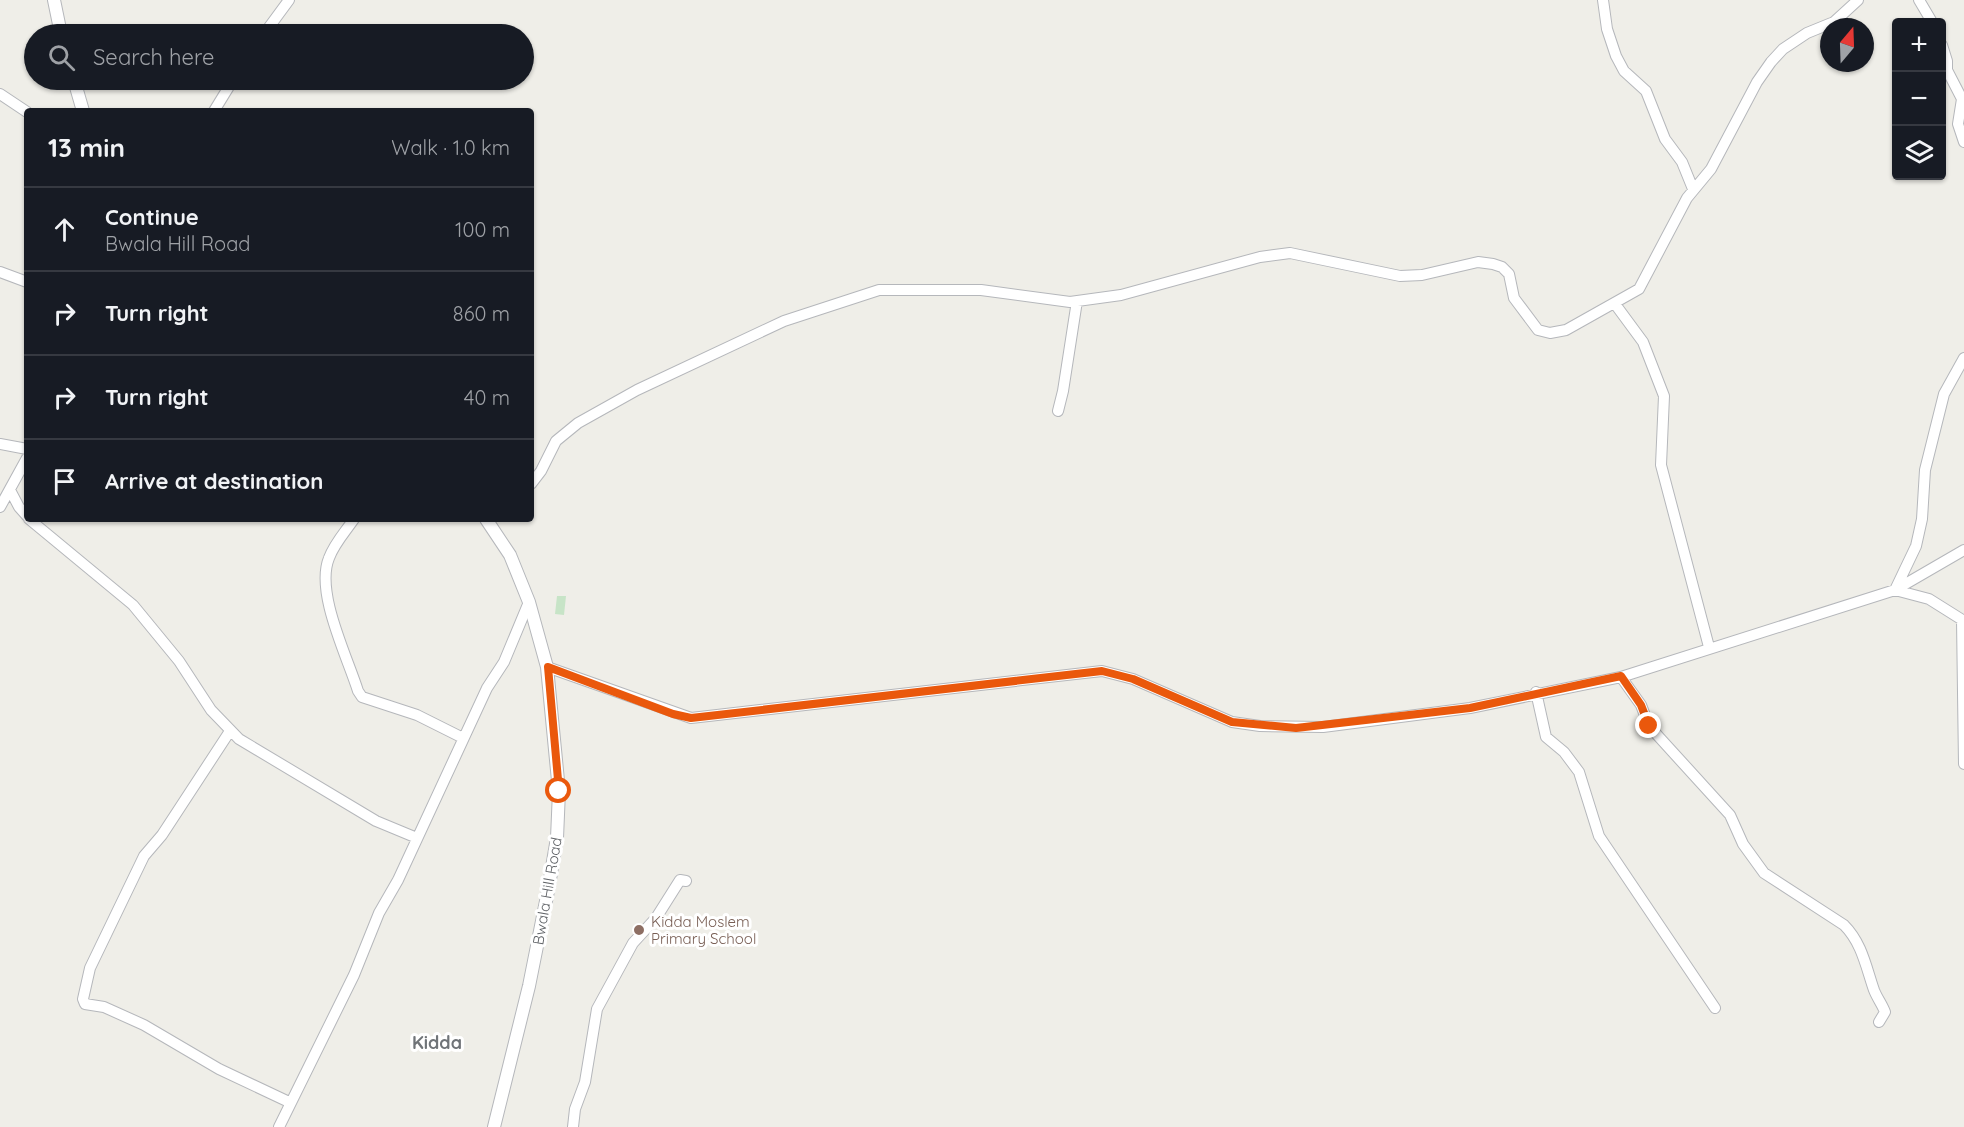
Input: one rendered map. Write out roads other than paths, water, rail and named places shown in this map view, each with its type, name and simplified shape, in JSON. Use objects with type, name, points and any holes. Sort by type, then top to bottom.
[{"type":"street","points":[[54,0],[59,24]]},
{"type":"street","points":[[271,24],[289,0]]},
{"type":"street","points":[[1603,0],[1607,29],[1616,56],[1624,71],[1646,91],[1665,140],[1682,162],[1693,189]]},
{"type":"street","points":[[534,480],[556,441],[578,423],[637,390],[784,321],[879,291],[981,290],[1059,302],[1121,295],[1260,257],[1290,253],[1400,276],[1422,275],[1478,262],[1502,267],[1509,274],[1514,298],[1525,316],[1538,330],[1550,333],[1566,330],[1639,289],[1693,189],[1711,169],[1757,82],[1771,62],[1784,48],[1807,33],[1834,22],[1858,0]]},
{"type":"street","points":[[1919,0],[1930,18]]},
{"type":"street","points":[[1946,58],[1947,70],[1962,99],[1958,124],[1964,142]]},
{"type":"street","points":[[77,90],[82,108]]},
{"type":"street","points":[[216,108],[227,90]]},
{"type":"street","points":[[0,94],[24,110]]},
{"type":"street","points":[[0,272],[24,281]]},
{"type":"street","points":[[1058,411],[1064,391],[1077,301]]},
{"type":"street","points":[[1615,304],[1643,342],[1664,396],[1661,465],[1709,647]]},
{"type":"street","points":[[1895,590],[1916,546],[1922,519],[1924,470],[1944,394],[1964,358]]},
{"type":"street","points":[[0,444],[24,448]]},
{"type":"street","points":[[0,507],[24,464]]},
{"type":"street","points":[[10,490],[24,513]]},
{"type":"street","points":[[33,522],[133,605],[179,661],[211,710],[239,740],[375,821],[417,838]]},
{"type":"street","points":[[352,522],[332,551],[325,574],[328,600],[358,691],[362,697],[417,715],[464,738]]},
{"type":"street","name":"Bwala Hill Road","points":[[488,522],[510,555],[529,602],[548,667],[559,791],[557,838],[529,986],[494,1127]]},
{"type":"street","points":[[548,667],[673,714],[691,718],[1102,671],[1133,679],[1232,722],[1296,728],[1470,708],[1536,692],[1621,676],[1895,590],[1964,550]]},
{"type":"street","points":[[1895,590],[1929,599],[1963,620],[1964,764]]},
{"type":"street","points":[[279,1127],[289,1102],[354,975],[379,913],[398,880],[487,688],[504,662],[529,602]]},
{"type":"street","points":[[1621,676],[1641,705],[1649,726],[1730,815],[1743,844],[1764,873],[1844,925],[1854,936],[1875,994],[1882,1002],[1884,1012],[1879,1022]]},
{"type":"street","points":[[1536,692],[1546,737],[1564,752],[1579,772],[1599,837],[1715,1008]]},
{"type":"street","points":[[230,731],[162,835],[144,856],[90,968],[83,999],[85,1004],[104,1007],[144,1025],[219,1069],[289,1102]]},
{"type":"street","points":[[573,1127],[575,1109],[585,1082],[597,1009],[633,943],[656,918],[680,880],[686,881]]},
{"type":"place","name":"Kidda Moslem Primary School","points":[[639,930]]},
{"type":"district","name":"Kidda","points":[[437,1042]]}]
